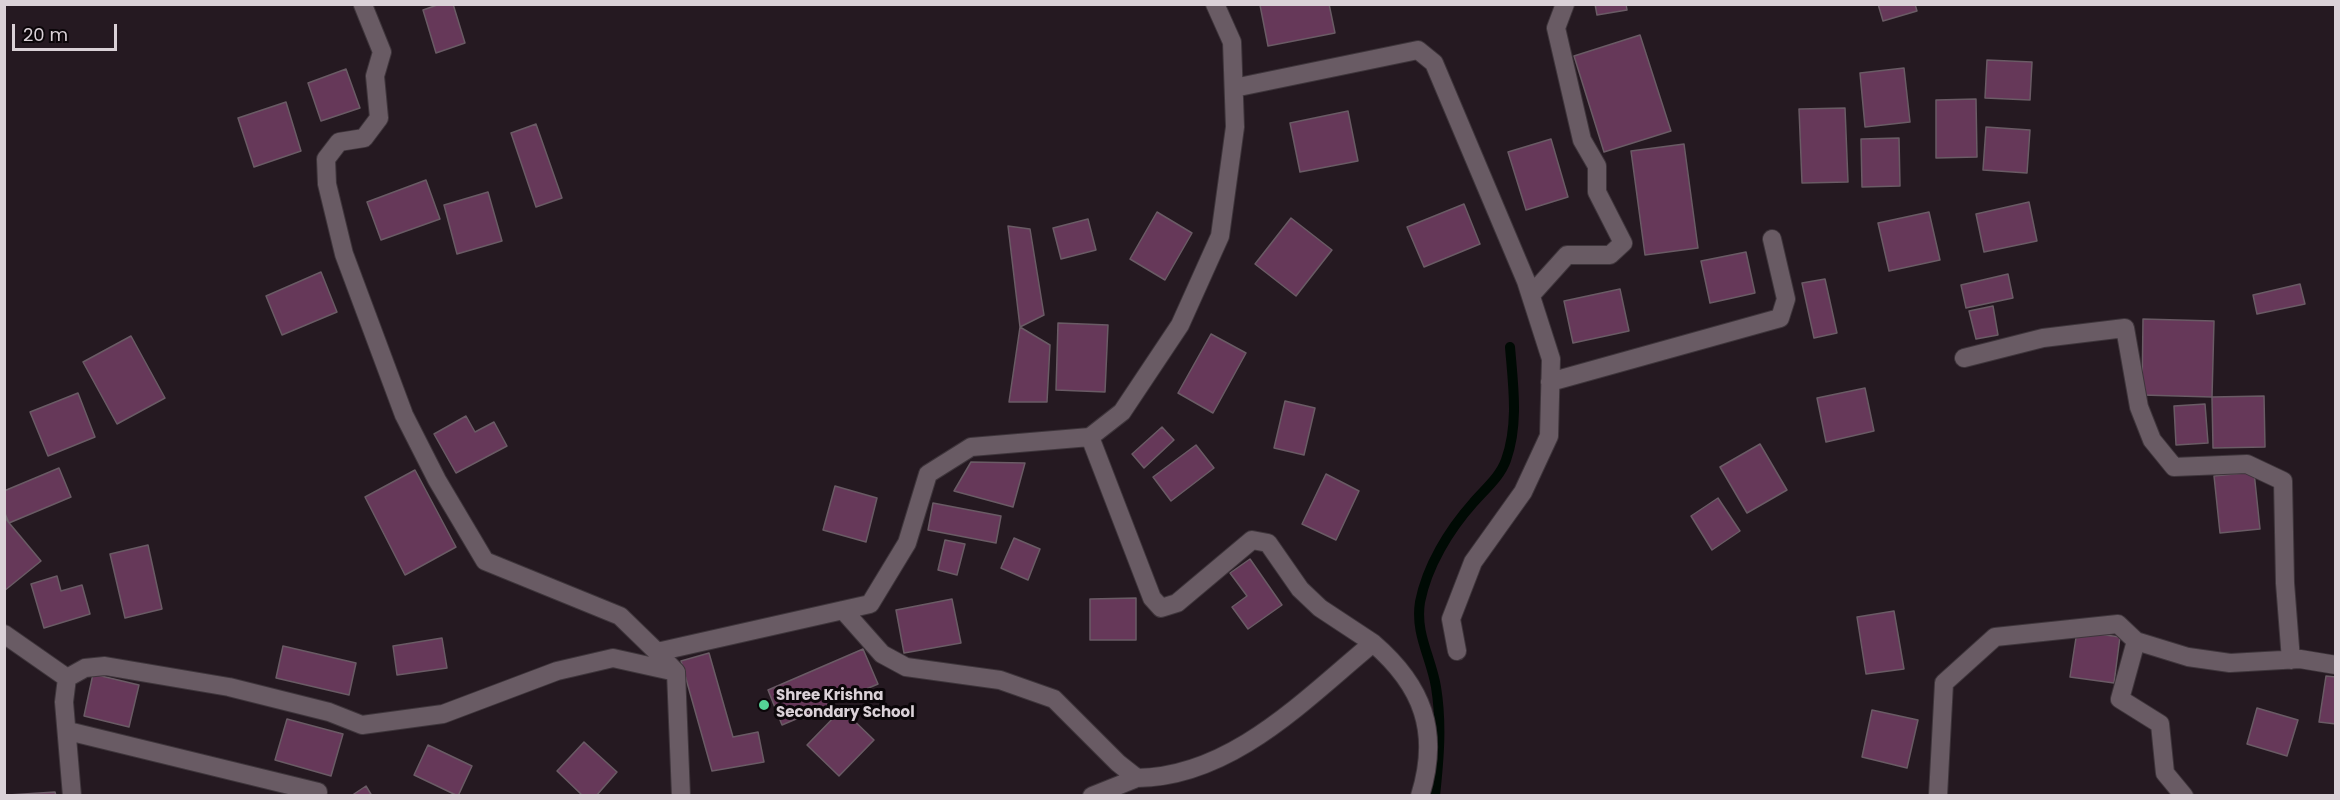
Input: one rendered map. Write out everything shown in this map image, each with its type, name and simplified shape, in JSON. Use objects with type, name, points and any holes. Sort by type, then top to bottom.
[{"type":"street","points":[[657,652],[870,604],[907,543],[928,474],[971,447],[1090,437],[1122,412],[1179,325],[1220,236],[1235,127],[1232,42],[1215,4]]},
{"type":"street","points":[[1531,295],[1568,255],[1610,255],[1623,243],[1597,192],[1596,166],[1582,140],[1556,28],[1565,4]]},
{"type":"street","points":[[363,5],[382,52],[375,76],[379,118],[364,138],[339,142],[326,159],[327,184],[344,254],[404,415],[436,480],[485,561],[620,616],[676,672],[681,795]]},
{"type":"street","points":[[1234,88],[1418,50],[1434,63],[1531,295],[1551,359],[1549,436],[1523,492],[1473,562],[1451,620],[1457,651]]},
{"type":"street","points":[[1550,382],[1780,318],[1786,299],[1772,239]]},
{"type":"street","points":[[1964,358],[2043,338],[2125,328],[2139,407],[2152,440],[2174,467],[2247,464],[2283,481],[2285,583],[2290,660]]},
{"type":"street","points":[[1090,437],[1152,598],[1161,608],[1177,603],[1252,540],[1268,543],[1300,589],[1320,608],[1373,643],[1395,662],[1424,709],[1429,737],[1428,770],[1420,795]]},
{"type":"street","points":[[843,610],[882,654],[906,667],[1000,680],[1054,699],[1118,763],[1137,778]]},
{"type":"street","points":[[1938,795],[1944,683],[1995,637],[2118,624],[2136,641],[2188,657],[2230,663],[2290,660],[2336,665]]},
{"type":"street","points":[[4,634],[67,678]]},
{"type":"street","points":[[2136,641],[2120,699],[2160,724],[2165,773],[2184,795]]},
{"type":"street","points":[[1092,795],[1137,778],[1174,774],[1209,763],[1252,740],[1373,643]]},
{"type":"street","points":[[67,678],[85,668],[105,666],[230,687],[329,712],[362,725],[443,714],[557,671],[613,658],[676,672]]},
{"type":"street","points":[[67,678],[64,702],[72,795]]},
{"type":"street","points":[[68,730],[318,792]]},
{"type":"building","points":[[440,4],[453,4],[465,43],[436,53],[423,10]]},
{"type":"building","points":[[1329,4],[1335,33],[1268,46],[1260,5]]},
{"type":"building","points":[[1595,4],[1626,4],[1627,10],[1597,15]]},
{"type":"building","points":[[1878,4],[1915,4],[1917,11],[1883,21]]},
{"type":"building","points":[[1640,35],[1671,131],[1604,152],[1574,56]]},
{"type":"building","points":[[1987,60],[2032,62],[2030,100],[1985,98]]},
{"type":"building","points":[[1904,68],[1910,122],[1865,127],[1860,73]]},
{"type":"building","points":[[346,69],[360,108],[321,121],[308,83]]},
{"type":"building","points":[[1976,99],[1977,157],[1936,158],[1936,100]]},
{"type":"building","points":[[286,102],[301,151],[254,167],[238,118]]},
{"type":"building","points":[[1845,108],[1848,182],[1802,183],[1799,109]]},
{"type":"building","points":[[1348,111],[1358,161],[1300,172],[1290,123]]},
{"type":"building","points":[[536,124],[562,198],[536,207],[511,133]]},
{"type":"building","points":[[1986,127],[2030,130],[2027,173],[1983,170]]},
{"type":"building","points":[[1899,138],[1900,186],[1862,187],[1861,139]]},
{"type":"building","points":[[1551,139],[1568,197],[1526,210],[1508,152]]},
{"type":"building","points":[[1684,144],[1698,248],[1645,255],[1631,151]]},
{"type":"building","points":[[426,180],[440,219],[381,240],[367,202]]},
{"type":"building","points":[[488,192],[502,241],[457,254],[444,205]]},
{"type":"building","points":[[2029,202],[2037,241],[1984,252],[1976,214]]},
{"type":"building","points":[[1464,204],[1480,244],[1424,267],[1407,227]]},
{"type":"building","points":[[1157,212],[1192,233],[1165,280],[1130,259]]},
{"type":"building","points":[[1929,212],[1940,260],[1889,271],[1878,223]]},
{"type":"building","points":[[1291,218],[1332,250],[1296,296],[1255,264]]},
{"type":"building","points":[[1088,219],[1096,250],[1061,259],[1053,228]]},
{"type":"building","points":[[1008,226],[1030,229],[1044,315],[1020,327]]},
{"type":"building","points":[[1746,252],[1755,293],[1710,303],[1701,261]]},
{"type":"building","points":[[321,272],[337,312],[282,335],[266,296]]},
{"type":"building","points":[[2008,274],[2013,298],[1966,308],[1961,285]]},
{"type":"building","points":[[1825,279],[1837,333],[1814,338],[1802,283]]},
{"type":"building","points":[[2300,284],[2305,304],[2257,314],[2253,295]]},
{"type":"building","points":[[1620,289],[1629,331],[1573,343],[1564,301]]},
{"type":"building","points":[[1993,306],[1998,335],[1976,339],[1969,311]]},
{"type":"building","points":[[2143,319],[2214,321],[2212,397],[2142,395]]},
{"type":"building","points":[[1058,323],[1108,325],[1105,392],[1056,390]]},
{"type":"building","points":[[1020,327],[1050,345],[1047,402],[1009,402]]},
{"type":"building","points":[[1211,334],[1246,353],[1213,413],[1178,393]]},
{"type":"building","points":[[131,336],[165,398],[117,424],[83,362]]},
{"type":"building","points":[[1865,388],[1874,431],[1826,442],[1817,398]]},
{"type":"building","points":[[78,393],[95,437],[48,456],[30,412]]},
{"type":"building","points":[[2264,396],[2265,447],[2213,448],[2212,397]]},
{"type":"building","points":[[1285,401],[1315,408],[1304,455],[1274,448]]},
{"type":"building","points":[[2205,404],[2208,443],[2176,445],[2174,406]]},
{"type":"building","points":[[466,416],[475,432],[494,422],[507,446],[456,473],[434,434]]},
{"type":"building","points":[[1162,427],[1174,440],[1144,468],[1132,454]]},
{"type":"building","points":[[1760,444],[1787,490],[1747,513],[1720,467]]},
{"type":"building","points":[[1196,445],[1214,468],[1171,501],[1153,477]]},
{"type":"building","points":[[971,462],[1025,463],[1013,507],[954,491]]},
{"type":"building","points":[[59,468],[71,497],[9,523],[4,511],[4,491]]},
{"type":"building","points":[[415,470],[456,547],[405,575],[365,497]]},
{"type":"building","points":[[2254,472],[2260,529],[2220,533],[2214,476]]},
{"type":"building","points":[[1326,474],[1359,491],[1336,540],[1302,524]]},
{"type":"building","points":[[835,486],[877,498],[866,542],[823,530]]},
{"type":"building","points":[[1718,498],[1740,531],[1712,550],[1691,516]]},
{"type":"building","points":[[933,503],[1001,516],[996,543],[928,530]]},
{"type":"building","points":[[4,519],[41,561],[4,591]]},
{"type":"building","points":[[1014,538],[1040,549],[1028,580],[1001,568]]},
{"type":"building","points":[[945,540],[965,544],[957,575],[938,570]]},
{"type":"building","points":[[148,545],[162,609],[125,618],[110,554]]},
{"type":"building","points":[[1250,559],[1282,605],[1248,629],[1232,607],[1247,596],[1230,573]]},
{"type":"building","points":[[57,576],[61,591],[82,585],[90,614],[44,628],[31,584]]},
{"type":"building","points":[[1136,598],[1136,640],[1090,640],[1090,599]]},
{"type":"building","points":[[952,599],[961,643],[904,653],[896,610]]},
{"type":"building","points":[[1894,611],[1904,669],[1866,674],[1857,617]]},
{"type":"building","points":[[2077,631],[2120,637],[2114,683],[2070,677]]},
{"type":"building","points":[[442,638],[447,668],[397,675],[393,646]]},
{"type":"building","points":[[283,646],[356,663],[349,695],[276,678]]},
{"type":"building","points":[[863,649],[878,684],[782,725],[768,690]]},
{"type":"building","points":[[709,653],[733,737],[758,732],[764,762],[712,771],[681,661]]},
{"type":"building","points":[[93,674],[139,685],[129,727],[84,716]]},
{"type":"building","points":[[2326,676],[2336,677],[2336,724],[2319,722]]},
{"type":"building","points":[[2257,708],[2298,720],[2287,756],[2247,744]]},
{"type":"building","points":[[842,709],[874,740],[839,776],[807,745]]},
{"type":"building","points":[[1872,710],[1918,720],[1907,768],[1862,757]]},
{"type":"building","points":[[287,719],[343,734],[331,776],[275,760]]},
{"type":"building","points":[[584,742],[617,772],[596,796],[583,796],[557,771]]},
{"type":"building","points":[[428,745],[472,766],[458,796],[414,775]]},
{"type":"building","points":[[366,786],[372,796],[351,796]]},
{"type":"building","points":[[55,792],[56,796],[8,795]]},
{"type":"waterway","points":[[1435,796],[1439,755],[1439,714],[1434,676],[1420,625],[1420,602],[1428,575],[1440,549],[1464,514],[1496,477],[1506,460],[1514,418],[1510,347]]},
{"type":"place","name":"Shree Krishna Secondary School","points":[[764,705]]}]
